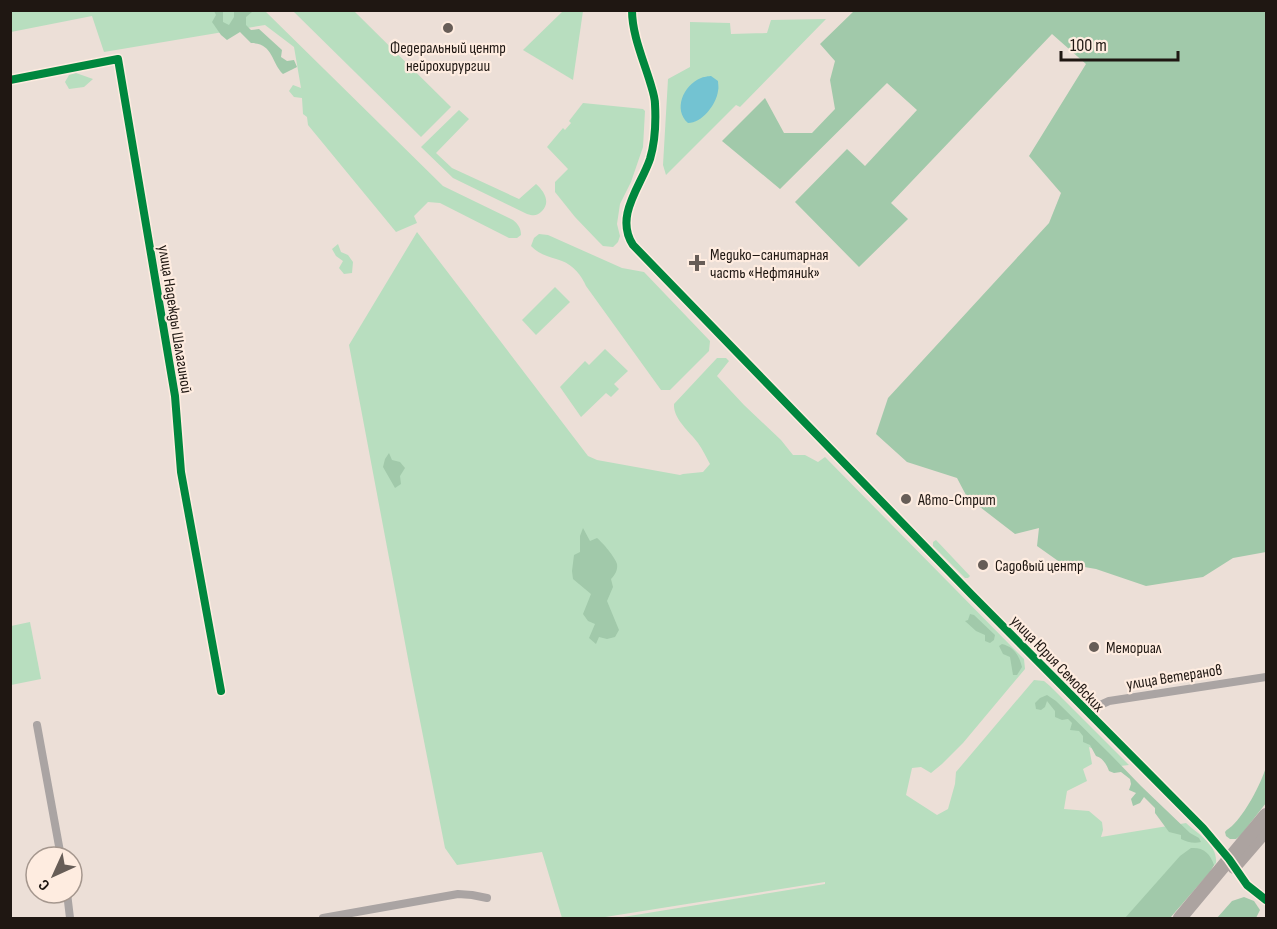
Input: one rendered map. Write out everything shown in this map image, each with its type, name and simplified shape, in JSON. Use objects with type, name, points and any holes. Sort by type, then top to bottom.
[{"type":"highway","points":[[1191,918],[1266,815]]},
{"type":"highway","points":[[1180,918],[1266,830]]},
{"type":"street","name":"улица Юрия Семовских","points":[[632,10],[633,25],[655,101],[650,159],[628,208],[629,239],[633,245],[1203,828],[1247,885],[1266,900]]},
{"type":"street","name":"улица Надежды Шалагиной","points":[[10,80],[118,59],[175,396],[181,472],[221,691]]},
{"type":"street","name":"улица Ветеранов","points":[[1089,713],[1109,701],[1266,677]]},
{"type":"street","points":[[37,726],[59,845]]},
{"type":"street","points":[[323,918],[458,894],[487,898]]},
{"type":"green space","points":[[855,10],[1266,11],[1266,552],[1233,558],[1203,577],[1146,586],[1096,569],[1061,563],[1037,546],[1039,528],[1015,534],[967,497],[957,478],[907,462],[876,434],[888,398],[1049,223],[1061,193],[1029,156],[1086,64],[1052,34],[891,203],[908,219],[859,267],[795,202],[847,149],[865,166],[917,110],[887,83],[780,189],[722,141],[765,98],[784,133],[812,133],[835,109],[830,80],[835,61],[820,44]]},
{"type":"green space","points":[[11,11],[265,11],[443,186],[513,220],[519,226],[521,235],[517,238],[509,238],[440,203],[428,202],[414,216],[417,223],[396,232],[308,125],[307,117],[303,114],[302,98],[294,97],[289,91],[293,85],[301,88],[294,47],[265,25],[104,52],[92,16],[11,32]]},
{"type":"green space","points":[[214,11],[223,11],[223,22],[229,25],[234,17],[234,11],[251,11],[246,17],[246,25],[251,30],[259,29],[282,50],[281,57],[287,61],[294,60],[297,67],[283,74],[264,46],[251,43],[240,32],[227,40],[212,22],[216,15]]},
{"type":"green space","points":[[293,11],[354,11],[451,107],[421,137]]},
{"type":"green space","points":[[563,11],[583,11],[573,80],[523,50]]},
{"type":"green space","points":[[826,19],[740,107],[736,105],[666,175],[663,165],[668,79],[690,67],[690,22],[730,23],[731,34],[767,33],[771,20]]},
{"type":"green space","points":[[76,73],[93,79],[84,87],[69,89],[65,82],[69,75]]},
{"type":"green space","points":[[583,103],[645,111],[643,147],[631,182],[620,204],[617,224],[620,236],[613,247],[603,246],[555,192],[555,182],[568,169],[547,147],[563,128],[565,130],[571,123],[569,121]]},
{"type":"green space","points":[[459,110],[469,119],[436,153],[452,168],[519,199],[536,184],[544,193],[546,200],[545,208],[540,213],[527,214],[453,178],[421,147]]},
{"type":"green space","points":[[417,232],[588,456],[597,460],[680,475],[703,472],[710,464],[698,443],[676,415],[674,404],[717,358],[726,358],[729,361],[717,376],[793,455],[805,455],[818,462],[825,457],[1024,659],[1025,669],[963,743],[942,764],[931,773],[921,767],[912,768],[906,795],[937,815],[948,809],[956,772],[1034,680],[1044,681],[1129,765],[1111,767],[1096,750],[1089,747],[1092,764],[1083,769],[1087,781],[1067,791],[1064,809],[1089,811],[1102,822],[1101,837],[1186,823],[1211,845],[1216,863],[1169,918],[617,918],[825,884],[825,882],[599,918],[562,918],[542,852],[457,865],[445,848],[349,345]]},
{"type":"green space","points":[[539,234],[548,235],[622,268],[644,272],[710,341],[709,351],[670,390],[661,390],[577,271],[566,263],[541,254],[531,246],[534,238]]},
{"type":"green space","points":[[338,244],[341,252],[348,255],[353,262],[352,273],[344,274],[339,268],[343,261],[332,249]]},
{"type":"green space","points":[[555,287],[570,302],[536,335],[522,320]]},
{"type":"green space","points":[[605,349],[628,371],[614,384],[619,389],[611,397],[606,393],[581,417],[560,387],[585,361],[589,365]]},
{"type":"green space","points":[[389,453],[392,460],[400,462],[405,468],[400,476],[401,484],[395,488],[383,467]]},
{"type":"green space","points":[[583,528],[590,541],[597,538],[617,564],[616,572],[611,579],[613,587],[607,601],[619,630],[615,637],[607,639],[599,637],[596,644],[589,638],[595,624],[588,621],[583,614],[591,594],[573,579],[572,571],[574,555],[580,552],[580,536]]},
{"type":"green space","points":[[936,540],[970,576],[968,578],[965,578],[933,546]]},
{"type":"green space","points":[[970,614],[974,615],[995,635],[994,640],[990,643],[985,641],[985,635],[976,631],[965,621],[968,620]]},
{"type":"green space","points":[[30,622],[41,679],[11,685],[11,626]]},
{"type":"green space","points":[[1002,644],[1013,649],[1019,659],[1022,667],[1017,675],[1013,675],[1010,657],[1003,654],[999,646]]},
{"type":"green space","points":[[1047,695],[1056,701],[1201,842],[1188,842],[1181,839],[1181,835],[1169,832],[1155,813],[1155,808],[1144,797],[1140,803],[1133,806],[1131,799],[1136,793],[1129,790],[1130,779],[1121,772],[1109,771],[1090,745],[1083,742],[1083,736],[1079,731],[1070,730],[1072,723],[1068,719],[1062,720],[1055,717],[1055,711],[1047,701],[1041,710],[1036,709],[1035,703]]},
{"type":"green space","points":[[1266,767],[1266,803],[1241,835],[1236,839],[1230,839],[1225,832],[1247,807]]},
{"type":"green space","points":[[1191,848],[1206,852],[1214,865],[1170,918],[1125,918],[1180,856]]},
{"type":"green space","points":[[1244,897],[1254,901],[1260,910],[1256,918],[1217,918],[1232,901]]},
{"type":"water","points":[[711,76],[718,81],[717,96],[703,117],[688,123],[681,111],[682,98],[695,81]]},
{"type":"cycle path","points":[[632,10],[636,37],[655,101],[654,139],[650,159],[631,201],[626,223],[633,245],[971,594],[1203,828],[1247,885],[1266,900]]},
{"type":"cycle path","points":[[10,80],[118,59],[175,396],[181,472],[221,691]]},
{"type":"place","name":"Федеральный центр нейрохирургии","points":[[448,28]]},
{"type":"place","name":"Медико–санитарная часть «Нефтяник»","points":[[697,263]]},
{"type":"place","name":"Авто-Стрит","points":[[906,499]]},
{"type":"place","name":"Садовый центр","points":[[983,565]]},
{"type":"place","name":"Мемориал","points":[[1094,647]]}]
